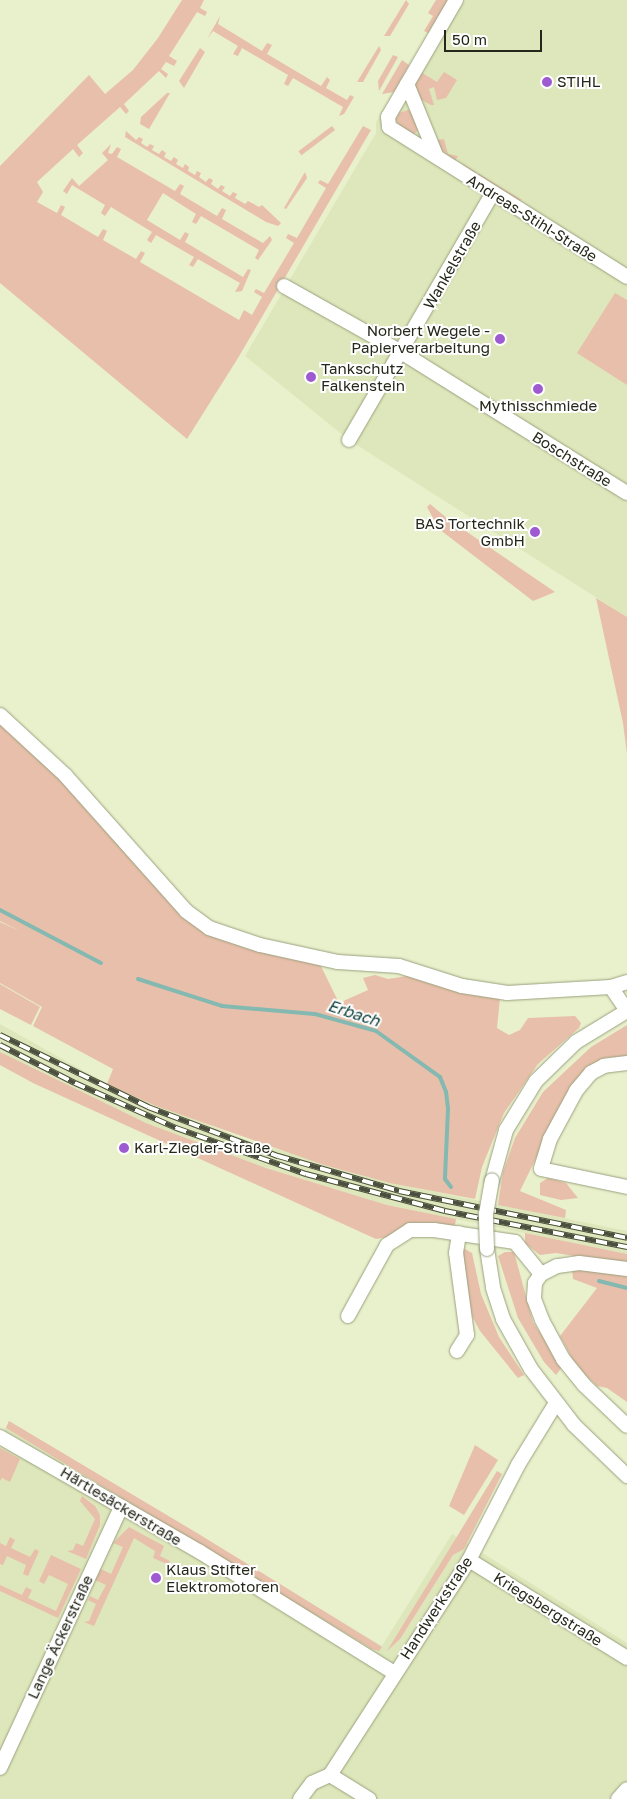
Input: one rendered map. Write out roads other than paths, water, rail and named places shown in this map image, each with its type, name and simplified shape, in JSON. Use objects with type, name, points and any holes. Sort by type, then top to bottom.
[{"type":"street","points":[[437,158],[428,142],[418,107],[406,84],[456,0]]},
{"type":"street","name":"Andreas-Stihl-Straße","points":[[406,84],[388,117],[389,127],[627,277]]},
{"type":"street","name":"Wankelstraße","points":[[349,440],[493,193]]},
{"type":"street","name":"Boschstraße","points":[[284,286],[402,352],[627,493]]},
{"type":"street","points":[[0,715],[64,775],[186,911],[209,928],[260,945],[338,962],[398,966],[462,986],[507,993],[611,987],[627,982]]},
{"type":"street","points":[[611,987],[627,1011],[576,1042],[536,1081],[506,1130],[492,1181],[486,1214],[486,1249],[493,1288],[504,1319],[531,1369],[556,1403],[598,1450],[627,1476]]},
{"type":"street","points":[[627,1063],[604,1066],[591,1073],[576,1091],[550,1139],[541,1169],[627,1187]]},
{"type":"street","points":[[348,1316],[388,1245],[400,1234],[410,1230],[459,1232],[515,1242],[541,1274]]},
{"type":"street","points":[[457,1351],[467,1336],[456,1253],[459,1232]]},
{"type":"street","points":[[627,1269],[580,1263],[557,1266],[541,1274],[535,1283],[534,1299],[542,1320],[563,1359],[584,1385],[627,1426]]},
{"type":"street","name":"Handwerkstraße","points":[[300,1799],[312,1783],[330,1775],[393,1672],[469,1560],[518,1465],[556,1403]]},
{"type":"street","name":"Härtlesäckerstraße","points":[[0,1437],[121,1507],[393,1672]]},
{"type":"street","name":"Lange Äckerstraße","points":[[0,1768],[121,1507]]},
{"type":"street","name":"Kriegsbergstraße","points":[[469,1560],[627,1658]]},
{"type":"street","points":[[330,1775],[369,1799]]},
{"type":"street","points":[[618,1799],[627,1788]]},
{"type":"waterway","name":"Erbach","points":[[0,910],[101,963]]},
{"type":"waterway","name":"Erbach","points":[[138,979],[222,1006],[315,1014],[376,1031],[440,1077],[446,1092],[448,1109],[445,1179],[451,1187]]},
{"type":"waterway","name":"Erbach","points":[[599,1281],[627,1288]]},
{"type":"railway","points":[[0,1035],[148,1107],[278,1156],[399,1191],[627,1238]]},
{"type":"railway","points":[[0,1045],[75,1083],[176,1128],[306,1174],[445,1211],[627,1247]]},
{"type":"place","name":"STIHL","points":[[547,82]]},
{"type":"place","name":"Norbert Wegele - Papierverarbeitung","points":[[500,339]]},
{"type":"place","name":"Tankschutz Falkenstein","points":[[311,377]]},
{"type":"place","name":"Mythisschmiede","points":[[538,389]]},
{"type":"place","name":"BAS Tortechnik GmbH","points":[[535,532]]},
{"type":"place","name":"Karl-Ziegler-Straße","points":[[124,1148]]},
{"type":"place","name":"Klaus Stifter Elektromotoren","points":[[156,1578]]}]
